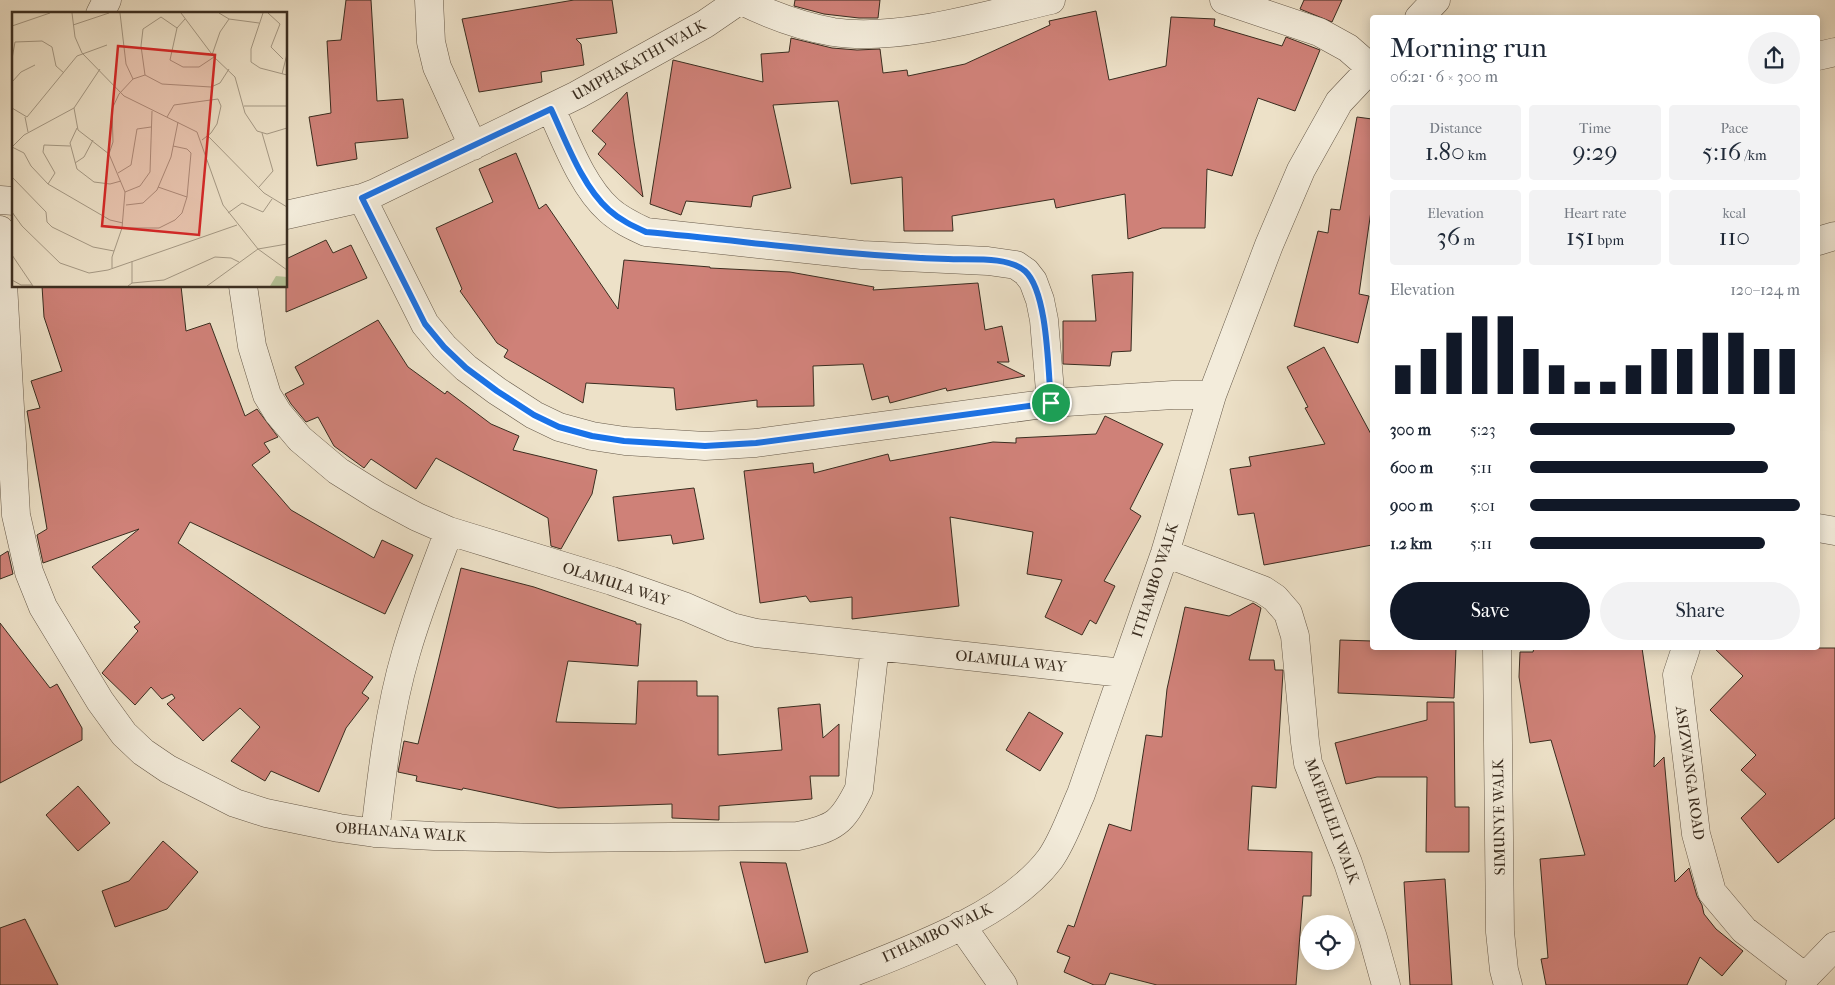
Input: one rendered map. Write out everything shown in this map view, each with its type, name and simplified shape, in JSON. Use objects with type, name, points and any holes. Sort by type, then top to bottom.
[{"type":"street","points":[[101,12],[107,0]]},
{"type":"street","points":[[429,0],[431,42],[437,67],[473,146]]},
{"type":"street","points":[[740,0],[772,16],[806,26],[835,32],[863,33],[930,28],[1051,0]]},
{"type":"street","name":"UMPHAKATHI WALK","points":[[288,215],[362,198],[551,109],[705,24],[740,0]]},
{"type":"street","points":[[1224,0],[1319,32],[1348,48],[1370,66]]},
{"type":"street","points":[[1422,15],[1436,0]]},
{"type":"street","points":[[1820,56],[1835,52]]},
{"type":"street","name":"ITHAMBO WALK","points":[[821,985],[979,917],[1013,894],[1050,858],[1081,794],[1165,553],[1212,395],[1269,245],[1300,170],[1339,102],[1370,70]]},
{"type":"street","points":[[551,109],[574,159],[591,188],[609,210],[628,224],[646,232],[871,256],[988,261],[1016,265],[1026,272],[1033,281],[1040,300],[1044,320],[1051,403]]},
{"type":"street","points":[[362,198],[425,324],[466,368],[534,415],[559,427],[600,438],[705,446],[756,443],[1051,403],[1173,395],[1212,395]]},
{"type":"street","name":"OBHANANA WALK","points":[[0,230],[16,516],[30,572],[43,607],[100,701],[124,734],[143,752],[168,769],[206,789],[266,813],[316,824],[375,832],[434,836],[549,838],[798,836],[815,832],[838,821],[848,810],[859,789],[875,646]]},
{"type":"street","points":[[1820,240],[1835,236]]},
{"type":"street","name":"OLAMULA WAY","points":[[243,288],[252,346],[267,395],[278,413],[300,439],[338,471],[417,517],[449,531],[621,584],[686,607],[732,627],[756,633],[1123,673]]},
{"type":"street","points":[[1820,528],[1835,531]]},
{"type":"street","points":[[375,832],[382,768],[394,703],[406,653],[449,531]]},
{"type":"street","name":"MAFEHLELI WALK","points":[[1165,553],[1263,590],[1275,598],[1288,613],[1295,636],[1308,763],[1348,863],[1373,938],[1386,985]]},
{"type":"street","name":"SIMUNYE WALK","points":[[1497,650],[1500,932],[1504,970],[1508,985]]},
{"type":"street","name":"ASIZWANGA ROAD","points":[[1685,650],[1677,675],[1696,834],[1712,892],[1744,930],[1802,981]]},
{"type":"street","points":[[961,926],[1001,985]]},
{"type":"street","points":[[1802,981],[1832,954]]},
{"type":"building","points":[[346,0],[371,0],[377,101],[403,99],[408,138],[355,143],[357,159],[317,166],[309,117],[331,113],[327,41],[341,40]]},
{"type":"building","points":[[574,0],[612,0],[617,33],[576,39],[581,44],[584,65],[541,72],[542,82],[479,92],[462,19]]},
{"type":"building","points":[[795,0],[880,0],[878,18],[859,18],[824,14],[794,6]]},
{"type":"building","points":[[1304,0],[1342,0],[1332,22],[1300,9]]},
{"type":"building","points":[[1096,11],[1109,80],[1166,66],[1171,17],[1215,19],[1214,26],[1282,46],[1286,37],[1320,50],[1295,111],[1258,98],[1232,176],[1207,169],[1205,228],[1162,228],[1128,239],[1125,194],[1056,208],[1054,199],[952,216],[953,231],[904,231],[902,177],[851,184],[838,101],[773,105],[791,188],[753,196],[751,207],[686,201],[681,215],[650,204],[673,60],[763,82],[761,54],[789,52],[791,38],[832,48],[880,49],[883,73],[907,70],[908,76],[965,64],[1050,25],[1049,21]]},
{"type":"building","points":[[627,92],[643,197],[598,154],[606,144],[592,131]]},
{"type":"building","points":[[1357,117],[1370,119],[1370,218],[1359,294],[1369,296],[1358,343],[1294,326],[1318,231],[1328,233],[1331,209],[1340,210]]},
{"type":"building","points":[[516,153],[539,209],[546,204],[618,309],[624,260],[710,268],[790,272],[874,287],[873,290],[978,283],[985,330],[1002,326],[1009,362],[997,362],[1025,376],[947,391],[946,388],[890,403],[888,396],[872,400],[863,364],[813,366],[814,406],[757,407],[757,400],[676,410],[674,388],[586,383],[583,403],[504,357],[508,350],[497,343],[460,291],[462,289],[436,228],[493,202],[479,169]]},
{"type":"building","points":[[326,240],[333,253],[351,245],[367,278],[286,312],[288,258]]},
{"type":"building","points":[[1133,272],[1131,351],[1112,352],[1110,366],[1063,364],[1063,321],[1096,321],[1092,275]]},
{"type":"building","points":[[42,288],[181,288],[186,331],[210,323],[245,416],[257,409],[278,437],[264,443],[270,452],[252,465],[291,510],[374,558],[382,540],[413,555],[385,614],[190,522],[178,543],[373,677],[362,693],[369,698],[346,728],[319,792],[271,771],[265,781],[231,761],[260,727],[240,708],[203,741],[167,704],[175,698],[172,694],[162,699],[151,687],[135,705],[102,673],[138,631],[134,627],[140,622],[92,567],[139,529],[43,563],[37,535],[47,529],[27,411],[40,408],[31,381],[62,371],[44,317]]},
{"type":"building","points":[[378,320],[408,367],[445,394],[447,391],[491,424],[519,436],[513,450],[597,470],[592,494],[561,549],[551,546],[548,518],[436,458],[416,489],[371,459],[364,468],[334,446],[318,417],[306,422],[291,404],[285,394],[304,384],[295,367]]},
{"type":"building","points":[[1324,347],[1370,432],[1370,545],[1264,565],[1254,513],[1238,515],[1230,469],[1251,466],[1249,457],[1325,444],[1305,408],[1308,407],[1287,367]]},
{"type":"building","points":[[1105,416],[1163,444],[1130,509],[1141,516],[1104,581],[1115,586],[1096,624],[1090,620],[1082,635],[1045,617],[1062,580],[1027,574],[1033,532],[950,517],[959,606],[852,619],[852,597],[810,602],[806,596],[760,603],[744,471],[813,463],[814,473],[888,454],[890,461],[993,442],[1016,443],[1016,438],[1096,434]]},
{"type":"building","points":[[694,488],[704,539],[673,544],[671,535],[618,541],[613,497]]},
{"type":"building","points":[[8,551],[13,574],[0,579],[0,556]]},
{"type":"building","points":[[461,568],[534,587],[636,622],[636,624],[641,624],[638,666],[568,661],[556,722],[636,724],[638,681],[697,681],[697,696],[718,696],[718,755],[782,750],[778,708],[820,704],[823,738],[839,724],[839,776],[810,776],[812,799],[719,806],[719,820],[672,818],[672,804],[558,808],[463,788],[462,790],[416,781],[417,776],[398,772],[404,741],[418,744]]},
{"type":"building","points":[[1253,603],[1261,608],[1249,660],[1274,660],[1275,670],[1283,670],[1276,788],[1252,786],[1248,850],[1312,852],[1311,896],[1303,896],[1300,915],[1296,985],[1157,985],[1110,973],[1105,985],[1094,985],[1064,972],[1070,957],[1057,952],[1068,925],[1074,927],[1109,824],[1131,831],[1146,735],[1162,737],[1167,689],[1185,607],[1229,616]]},
{"type":"building","points":[[0,623],[50,688],[57,684],[82,728],[82,740],[0,783]]},
{"type":"building","points":[[1340,640],[1370,641],[1370,650],[1456,650],[1454,698],[1338,693]]},
{"type":"building","points":[[1820,648],[1835,648],[1835,818],[1778,863],[1741,818],[1766,794],[1741,770],[1756,755],[1710,710],[1743,676],[1716,650],[1820,650]]},
{"type":"building","points":[[1534,650],[1642,650],[1655,736],[1654,767],[1664,757],[1675,882],[1689,868],[1704,914],[1716,929],[1743,951],[1722,976],[1700,957],[1687,985],[1546,985],[1541,959],[1548,958],[1540,859],[1585,855],[1551,740],[1530,743],[1519,677],[1520,652],[1533,652]]},
{"type":"building","points":[[1427,702],[1454,702],[1455,807],[1469,807],[1469,852],[1426,852],[1427,777],[1377,777],[1346,784],[1335,743],[1427,720]]},
{"type":"building","points":[[1029,712],[1063,733],[1040,771],[1006,750]]},
{"type":"building","points":[[78,786],[110,823],[78,851],[46,815]]},
{"type":"building","points":[[163,841],[198,872],[167,909],[115,927],[102,891],[129,881]]},
{"type":"building","points":[[740,862],[786,863],[808,952],[765,963]]},
{"type":"building","points":[[1445,879],[1452,985],[1410,985],[1404,882]]},
{"type":"building","points":[[25,919],[58,985],[0,985],[0,928]]},
{"type":"route","points":[[551,109],[574,159],[591,188],[609,210],[628,224],[646,232],[880,257],[988,261],[1016,265],[1026,272],[1033,281],[1040,300],[1044,320],[1051,403],[756,443],[705,446],[666,442],[624,441],[592,436],[559,427],[534,415],[497,391],[466,368],[444,347],[425,324],[362,198],[551,109]]}]
